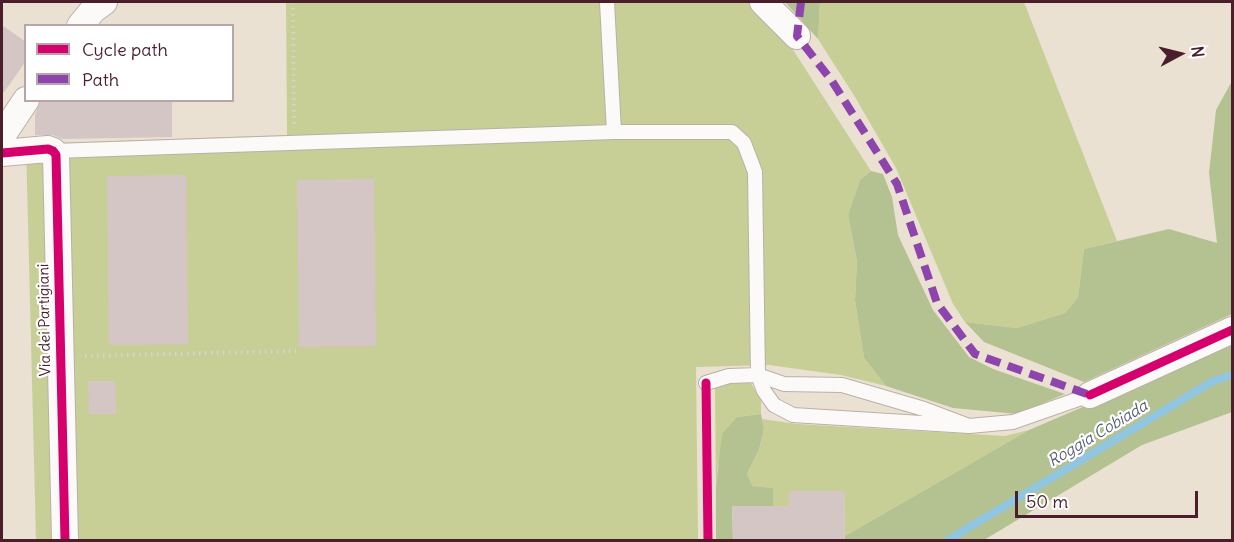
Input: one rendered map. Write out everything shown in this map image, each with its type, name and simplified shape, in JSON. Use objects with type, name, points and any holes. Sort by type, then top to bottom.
[{"type":"street","points":[[82,24],[93,10],[104,2]]},
{"type":"street","points":[[763,2],[797,36]]},
{"type":"street","points":[[2,136],[25,102]]},
{"type":"street","points":[[2,153],[48,149],[53,151]]},
{"type":"street","name":"Via dei Partigiani","points":[[53,151],[56,155],[65,540]]},
{"type":"street","points":[[1090,395],[1233,330]]},
{"type":"lane","points":[[606,2],[614,132]]},
{"type":"lane","points":[[53,151],[614,132],[732,132],[744,143],[754,172],[758,375],[764,391],[774,405],[793,415],[969,426],[1013,422],[1090,395]]},
{"type":"lane","points":[[706,383],[729,376],[758,375],[784,384],[842,385],[924,409],[969,426]]},
{"type":"path","points":[[293,2],[294,143]]},
{"type":"path","points":[[61,356],[296,351]]},
{"type":"path","points":[[706,383],[708,540]]},
{"type":"green space","points":[[286,2],[748,2],[788,42],[871,171],[860,180],[848,215],[857,261],[855,300],[864,358],[886,386],[841,375],[769,365],[696,367],[698,540],[36,540],[26,144],[287,135]]},
{"type":"green space","points":[[785,2],[820,2],[818,39]]},
{"type":"green space","points":[[820,2],[1024,2],[1117,241],[1084,249],[1078,297],[1065,313],[1017,328],[965,322],[953,304],[896,168],[818,39]]},
{"type":"green space","points":[[1232,81],[1232,314],[1084,382],[984,342],[965,322],[1017,328],[1065,313],[1078,297],[1084,249],[1169,229],[1217,243],[1209,173],[1216,110]]},
{"type":"green space","points":[[871,171],[883,174],[892,197],[898,235],[933,310],[969,357],[993,369],[1065,394],[1017,414],[953,408],[886,386],[864,358],[855,300],[857,261],[848,215],[860,180]]},
{"type":"green space","points":[[1232,343],[1232,412],[1142,445],[984,540],[845,540],[845,536],[1029,430]]},
{"type":"green space","points":[[738,380],[751,383],[761,401],[761,414],[737,417],[718,465],[716,487],[715,386]]},
{"type":"green space","points":[[761,414],[764,429],[759,450],[747,474],[752,486],[773,488],[773,506],[732,506],[733,540],[716,540],[716,487],[722,434],[737,417]]},
{"type":"green space","points":[[762,419],[797,424],[1005,436],[1029,430],[845,536],[844,491],[790,491],[789,506],[773,506],[773,488],[751,486],[747,474],[759,450],[764,429]]},
{"type":"building","points":[[2,25],[24,41],[24,64],[2,95]]},
{"type":"building","points":[[40,102],[172,102],[172,137],[62,139],[53,135],[35,135],[35,114]]},
{"type":"building","points":[[186,175],[188,344],[109,345],[107,176]]},
{"type":"building","points":[[374,179],[376,346],[299,347],[297,180]]},
{"type":"building","points":[[88,381],[115,381],[116,414],[89,414]]},
{"type":"building","points":[[789,491],[844,491],[845,540],[733,540],[732,506],[789,506]]},
{"type":"waterway","name":"Roggia Cobiada","points":[[948,540],[1213,381],[1232,375]]},
{"type":"marked path","points":[[801,2],[797,36],[832,81],[897,184],[937,303],[975,354],[1090,395]]},
{"type":"cycle path","points":[[2,153],[48,149],[56,155],[65,540]]},
{"type":"cycle path","points":[[1090,395],[1232,330]]},
{"type":"cycle path","points":[[706,383],[708,540]]}]
